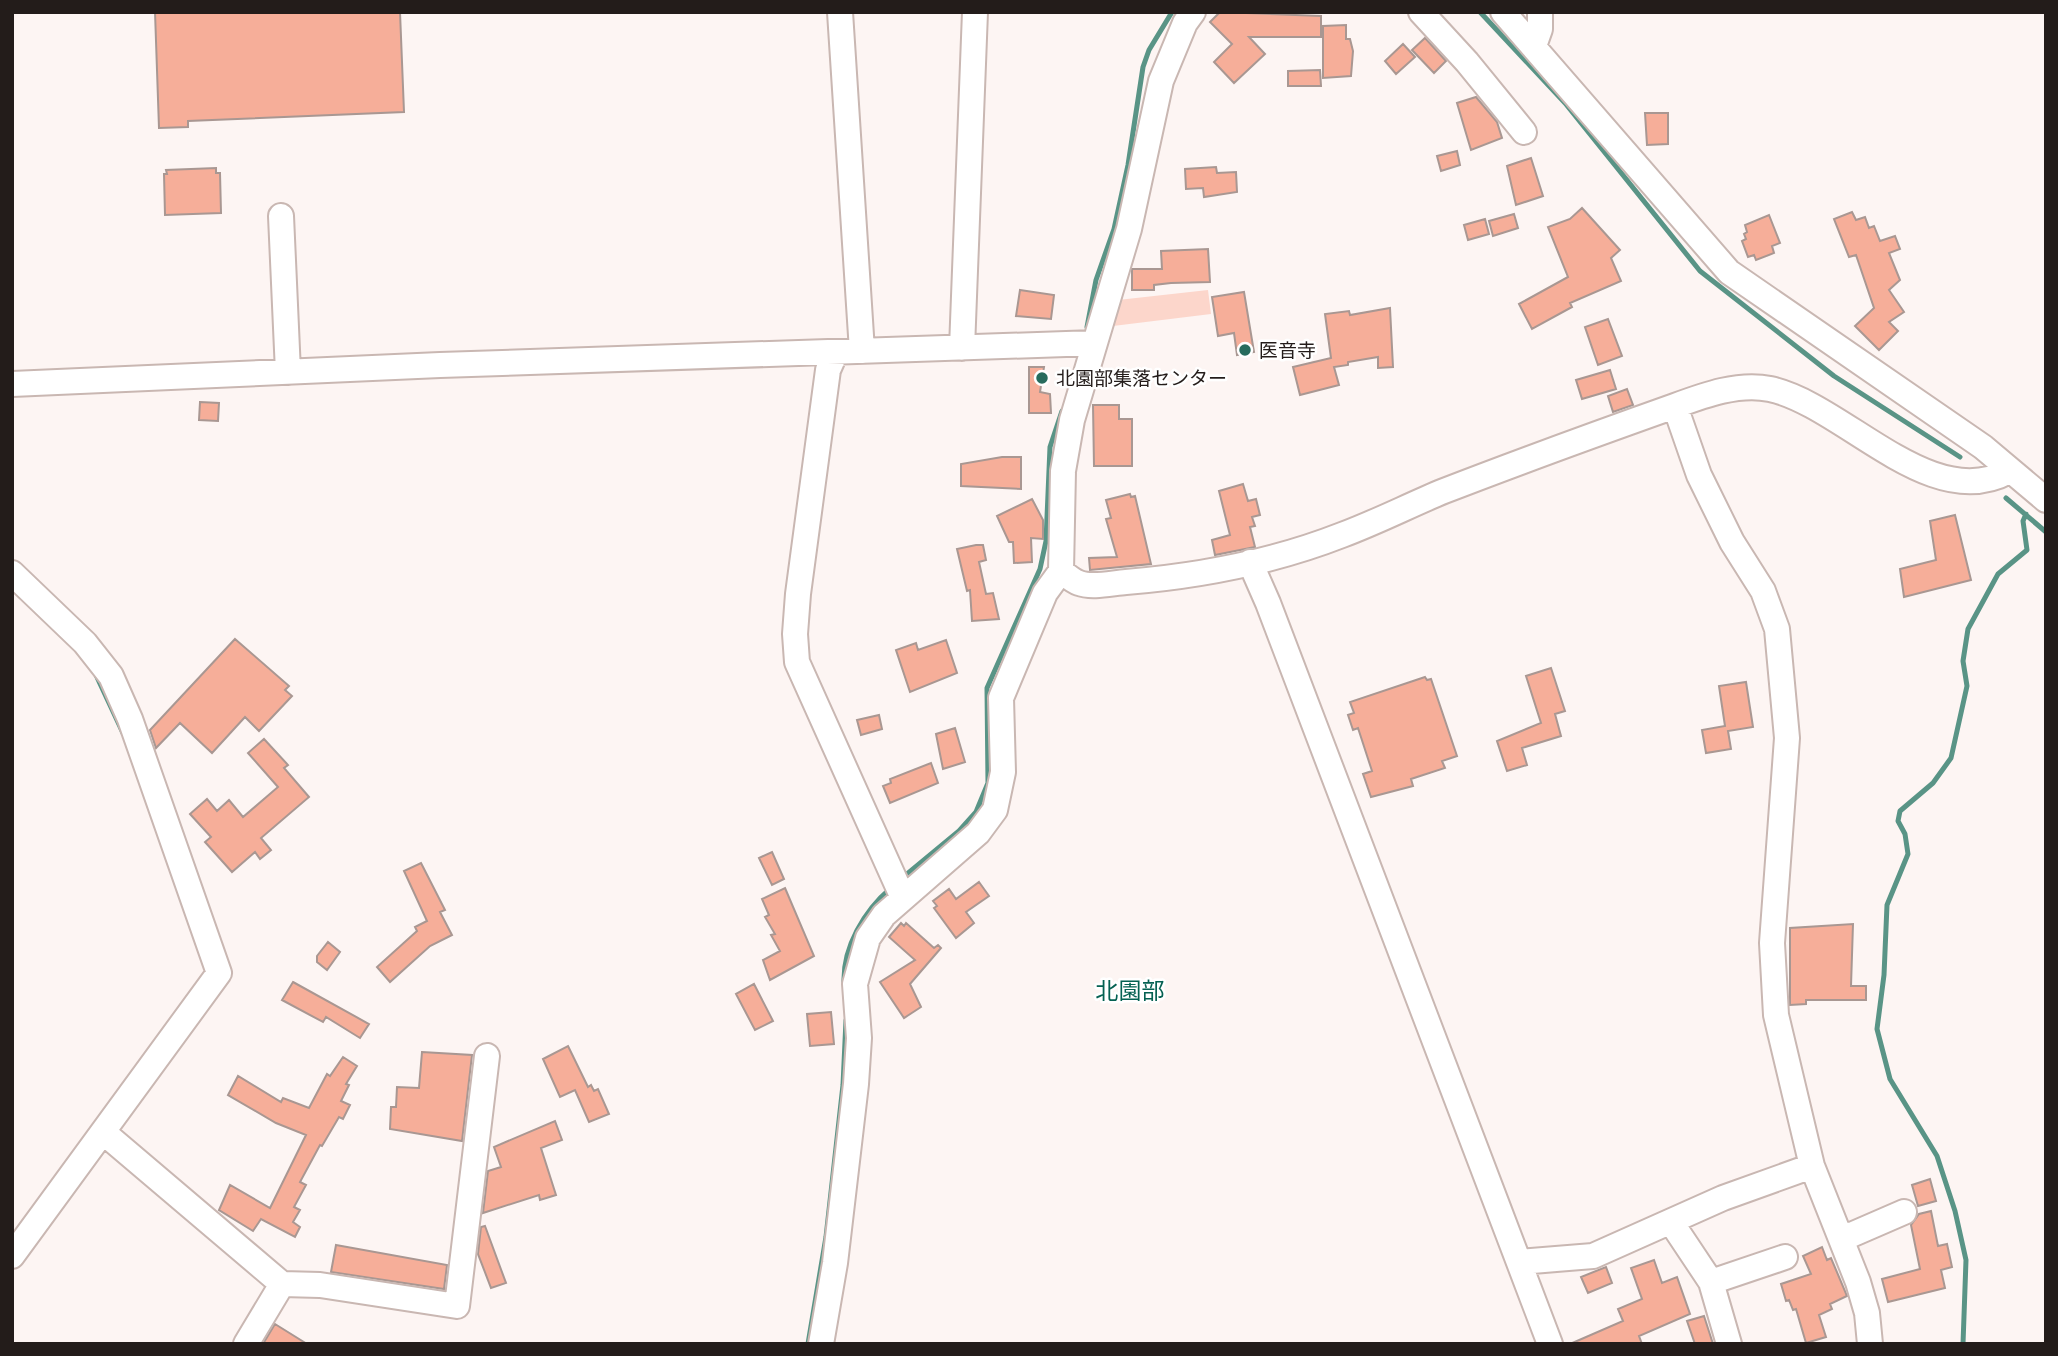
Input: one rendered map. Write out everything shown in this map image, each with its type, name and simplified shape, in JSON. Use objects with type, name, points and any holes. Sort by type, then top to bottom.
[{"type":"street","points":[[840,12],[862,351]]},
{"type":"street","points":[[962,348],[975,12]]},
{"type":"street","points":[[821,1344],[835,1263],[856,1084],[859,1038],[855,984],[868,937],[884,915],[978,833],[995,810],[1003,772],[1001,698],[1045,593],[1061,571],[1063,471],[1072,420],[1129,229],[1161,81],[1185,23],[1193,12]]},
{"type":"street","points":[[1421,12],[1467,62],[1524,132]]},
{"type":"street","points":[[1503,12],[1729,272],[1983,447],[2046,500]]},
{"type":"street","points":[[1534,46],[1540,29],[1540,12]]},
{"type":"street","points":[[281,216],[288,372]]},
{"type":"street","points":[[12,384],[1095,343]]},
{"type":"street","points":[[836,352],[828,370],[798,594],[795,634],[797,662],[903,898]]},
{"type":"street","points":[[1061,571],[1079,583],[1097,584],[1189,577],[1250,562],[1340,536],[1443,492],[1675,406],[1737,387],[1769,388],[1796,398],[1913,465],[1940,477],[1973,481],[1992,479],[2010,471]]},
{"type":"street","points":[[1675,406],[1699,475],[1732,542],[1763,591],[1777,629],[1787,738],[1772,943],[1776,1015],[1812,1166],[1858,1282],[1870,1344]]},
{"type":"street","points":[[1250,562],[1273,616],[1550,1344]]},
{"type":"street","points":[[12,573],[85,643],[111,676],[130,719],[219,973],[12,1256]]},
{"type":"street","points":[[103,1132],[282,1284],[320,1285],[457,1306],[487,1056]]},
{"type":"street","points":[[1519,1262],[1593,1256],[1723,1198],[1812,1166]]},
{"type":"street","points":[[1840,1234],[1852,1235],[1904,1212]]},
{"type":"street","points":[[1671,1222],[1711,1282],[1728,1344]]},
{"type":"street","points":[[1711,1282],[1785,1257]]},
{"type":"street","points":[[246,1344],[282,1284]]},
{"type":"shaded area","points":[[1208,290],[1211,314],[1113,326],[1118,300]]},
{"type":"building","points":[[155,12],[400,12],[404,112],[188,121],[188,127],[159,128]]},
{"type":"building","points":[[1220,12],[1321,16],[1321,37],[1249,37],[1265,54],[1234,83],[1214,62],[1232,44],[1210,22]]},
{"type":"building","points":[[1346,25],[1346,39],[1350,39],[1353,51],[1351,76],[1323,78],[1323,26]]},
{"type":"building","points":[[1425,38],[1446,61],[1434,73],[1412,50]]},
{"type":"building","points":[[1403,44],[1415,57],[1396,74],[1385,61]]},
{"type":"building","points":[[1320,70],[1321,86],[1288,86],[1288,71]]},
{"type":"building","points":[[1476,97],[1497,122],[1502,138],[1471,150],[1457,103]]},
{"type":"building","points":[[1645,113],[1668,113],[1668,144],[1647,145]]},
{"type":"building","points":[[1457,151],[1460,165],[1441,171],[1437,156]]},
{"type":"building","points":[[1531,158],[1543,196],[1516,205],[1507,166]]},
{"type":"building","points":[[1216,167],[1217,173],[1236,172],[1237,192],[1204,197],[1203,188],[1186,189],[1185,169]]},
{"type":"building","points":[[216,168],[216,173],[220,173],[221,213],[165,215],[166,170]]},
{"type":"building","points":[[1582,208],[1620,250],[1611,258],[1621,281],[1570,303],[1572,307],[1532,329],[1519,304],[1568,277],[1548,227],[1570,219]]},
{"type":"building","points":[[1852,212],[1856,220],[1865,217],[1869,228],[1874,226],[1880,241],[1895,236],[1900,249],[1889,253],[1900,280],[1889,290],[1904,312],[1889,322],[1898,331],[1879,350],[1855,326],[1874,308],[1856,255],[1849,257],[1834,219]]},
{"type":"building","points":[[1514,214],[1518,228],[1493,236],[1489,221]]},
{"type":"building","points":[[1769,215],[1780,243],[1772,246],[1774,253],[1756,260],[1754,255],[1748,257],[1742,241],[1746,239],[1745,225]]},
{"type":"building","points":[[1485,219],[1489,234],[1468,240],[1464,225]]},
{"type":"building","points":[[1208,249],[1210,282],[1171,283],[1154,285],[1154,290],[1132,290],[1132,269],[1162,269],[1161,251]]},
{"type":"building","points":[[1020,290],[1054,295],[1051,319],[1016,316]]},
{"type":"building","points":[[1244,292],[1254,352],[1237,355],[1234,333],[1218,336],[1212,297]]},
{"type":"building","points":[[1390,308],[1393,367],[1378,368],[1378,357],[1348,362],[1348,365],[1334,367],[1339,385],[1300,395],[1293,367],[1331,358],[1325,314],[1349,311],[1350,315]]},
{"type":"building","points":[[1608,319],[1622,356],[1598,365],[1585,327]]},
{"type":"building","points":[[1029,367],[1044,367],[1040,392],[1050,394],[1051,413],[1029,413]]},
{"type":"building","points":[[1610,370],[1616,389],[1582,399],[1576,380]]},
{"type":"building","points":[[1627,389],[1633,405],[1613,412],[1608,396]]},
{"type":"building","points":[[200,402],[219,403],[218,421],[199,420]]},
{"type":"building","points":[[1093,405],[1119,405],[1119,419],[1132,419],[1132,466],[1094,466]]},
{"type":"building","points":[[1002,457],[1021,457],[1021,489],[961,486],[961,464]]},
{"type":"building","points":[[1243,484],[1248,501],[1256,499],[1260,515],[1252,517],[1255,526],[1250,527],[1255,547],[1215,555],[1212,540],[1230,535],[1219,491]]},
{"type":"building","points":[[1130,494],[1131,497],[1135,496],[1151,564],[1090,570],[1089,558],[1117,557],[1106,519],[1111,518],[1106,500]]},
{"type":"building","points":[[1032,499],[1043,520],[1043,539],[1031,538],[1032,562],[1014,563],[1013,542],[1009,542],[997,516]]},
{"type":"building","points":[[1955,515],[1971,580],[1904,597],[1900,569],[1936,560],[1930,521]]},
{"type":"building","points":[[983,545],[986,560],[979,562],[986,594],[993,593],[999,619],[972,621],[970,590],[967,591],[957,549]]},
{"type":"building","points":[[235,639],[289,686],[285,690],[292,696],[259,731],[245,717],[212,753],[180,723],[156,748],[150,730]]},
{"type":"building","points":[[946,640],[957,673],[910,692],[896,650],[916,643],[918,650]]},
{"type":"building","points":[[1551,668],[1565,711],[1555,714],[1561,736],[1522,748],[1527,765],[1507,771],[1497,741],[1541,723],[1526,676]]},
{"type":"building","points":[[1425,677],[1427,680],[1431,679],[1457,756],[1442,761],[1445,768],[1411,779],[1413,786],[1371,797],[1363,774],[1372,771],[1358,728],[1353,730],[1348,715],[1354,713],[1350,702]]},
{"type":"building","points":[[1746,682],[1753,727],[1728,731],[1731,749],[1706,753],[1702,730],[1725,726],[1719,686]]},
{"type":"building","points":[[879,715],[882,729],[861,735],[857,720]]},
{"type":"building","points":[[955,728],[965,762],[943,769],[936,734]]},
{"type":"building","points":[[264,739],[288,765],[284,768],[309,797],[261,838],[271,850],[260,859],[255,852],[232,872],[205,842],[211,837],[190,814],[207,799],[217,811],[229,800],[243,817],[278,787],[248,753]]},
{"type":"building","points":[[931,763],[938,783],[890,803],[883,786],[891,783],[890,779]]},
{"type":"building","points":[[772,852],[784,879],[772,885],[759,858]]},
{"type":"building","points":[[421,863],[445,910],[440,912],[452,935],[430,946],[390,982],[377,967],[417,931],[415,927],[427,921],[404,871]]},
{"type":"building","points":[[979,882],[989,896],[966,912],[974,923],[956,938],[934,908],[937,906],[933,901],[949,889],[956,899]]},
{"type":"building","points":[[785,888],[814,956],[770,980],[763,960],[780,951],[771,935],[775,934],[765,917],[769,915],[762,899]]},
{"type":"building","points":[[901,923],[904,926],[906,923],[934,948],[938,945],[941,948],[910,984],[921,1007],[904,1018],[880,982],[915,960],[889,937]]},
{"type":"building","points":[[1853,924],[1851,986],[1866,986],[1866,1000],[1806,1000],[1806,1004],[1790,1005],[1790,928]]},
{"type":"building","points":[[328,942],[340,952],[327,970],[317,962],[317,956]]},
{"type":"building","points":[[293,982],[369,1024],[360,1038],[326,1017],[323,1022],[282,1000]]},
{"type":"building","points":[[754,984],[773,1021],[755,1030],[736,994]]},
{"type":"building","points":[[831,1012],[834,1044],[810,1046],[807,1014]]},
{"type":"building","points":[[568,1046],[588,1087],[591,1085],[594,1091],[598,1089],[609,1114],[589,1122],[575,1090],[560,1097],[543,1059]]},
{"type":"building","points":[[422,1052],[472,1055],[462,1141],[390,1129],[391,1107],[396,1107],[397,1087],[419,1088]]},
{"type":"building","points":[[343,1057],[357,1066],[346,1084],[349,1085],[341,1101],[350,1105],[343,1119],[339,1117],[322,1146],[320,1145],[300,1182],[306,1185],[294,1207],[300,1210],[293,1222],[300,1227],[295,1237],[261,1219],[253,1231],[219,1210],[230,1185],[270,1208],[306,1135],[276,1123],[228,1095],[238,1076],[281,1102],[283,1098],[309,1108],[327,1074],[330,1076]]},
{"type":"building","points":[[555,1121],[562,1140],[541,1148],[556,1195],[540,1200],[539,1195],[483,1213],[488,1171],[501,1167],[494,1147]]},
{"type":"building","points":[[1930,1179],[1936,1201],[1918,1206],[1912,1185]]},
{"type":"building","points":[[1931,1211],[1938,1246],[1947,1244],[1952,1267],[1941,1270],[1945,1288],[1888,1302],[1882,1279],[1920,1269],[1911,1225],[1919,1214]]},
{"type":"building","points":[[485,1226],[506,1283],[491,1288],[478,1254],[481,1227]]},
{"type":"building","points":[[336,1245],[447,1265],[444,1289],[331,1272]]},
{"type":"building","points":[[1822,1247],[1827,1260],[1831,1258],[1847,1296],[1830,1304],[1832,1309],[1819,1315],[1826,1337],[1806,1343],[1796,1309],[1793,1310],[1789,1300],[1786,1301],[1781,1284],[1811,1274],[1803,1256]]},
{"type":"building","points":[[1654,1260],[1662,1283],[1677,1277],[1690,1314],[1639,1336],[1642,1344],[1570,1344],[1623,1321],[1618,1309],[1642,1299],[1631,1268]]},
{"type":"building","points":[[1606,1267],[1612,1283],[1588,1293],[1581,1277]]},
{"type":"building","points":[[1704,1316],[1713,1344],[1695,1344],[1687,1321]]},
{"type":"building","points":[[275,1324],[307,1344],[263,1344]]},
{"type":"waterway","points":[[1087,327],[1096,280],[1114,229],[1128,165],[1143,67],[1149,50],[1172,12]]},
{"type":"waterway","points":[[1480,12],[1565,103],[1700,271],[1834,376],[1960,457]]},
{"type":"waterway","points":[[901,879],[959,831],[976,812],[988,783],[987,688],[1040,569],[1046,541],[1050,447],[1062,411]]},
{"type":"waterway","points":[[2006,498],[2046,532]]},
{"type":"waterway","points":[[1963,1344],[1966,1260],[1955,1211],[1937,1156],[1890,1079],[1877,1029],[1884,975],[1887,905],[1908,854],[1905,834],[1898,821],[1900,811],[1933,783],[1951,758],[1967,686],[1963,661],[1968,629],[1998,574],[2027,550],[2023,521],[2026,514]]},
{"type":"waterway","points":[[96,675],[123,733]]},
{"type":"waterway","points":[[844,982],[847,956],[857,930],[872,907],[891,888]]},
{"type":"waterway","points":[[808,1344],[826,1237],[843,1085],[846,1020]]},
{"type":"place","name":"医音寺","points":[[1245,350]]},
{"type":"place","name":"北園部集落センター","points":[[1042,378]]},
{"type":"district","name":"北園部","points":[[1130,991]]}]
